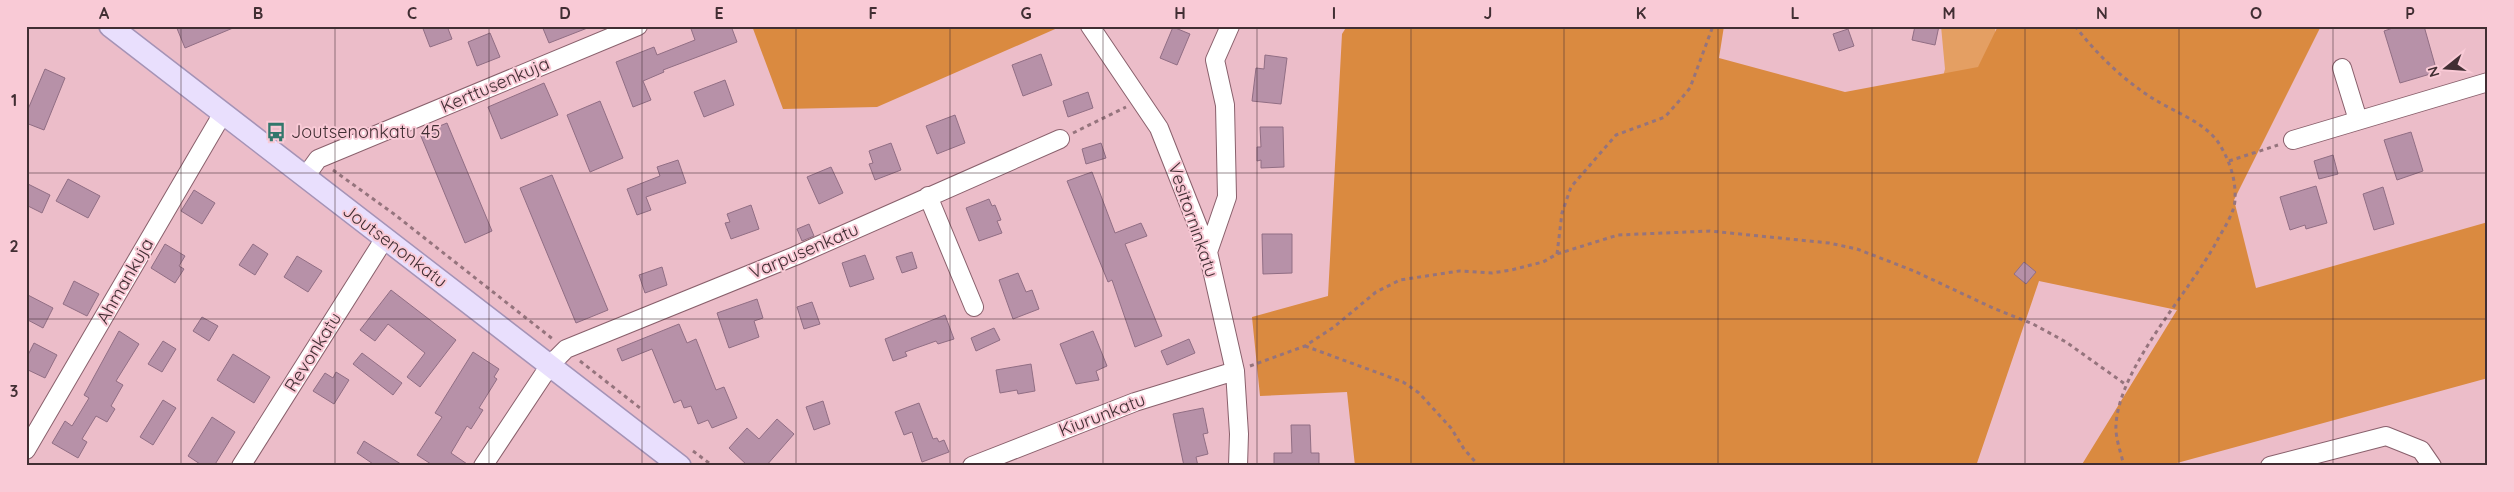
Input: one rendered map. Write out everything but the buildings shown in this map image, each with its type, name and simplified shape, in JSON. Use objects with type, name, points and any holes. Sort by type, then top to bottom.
[{"type":"main road","name":"Joutsenonkatu","points":[[110,26],[680,466]]},
{"type":"street","name":"Kerttusenkuja","points":[[305,177],[318,159],[638,26]]},
{"type":"street","name":"Vesitorninkatu","points":[[1090,26],[1160,128],[1208,252],[1235,371],[1239,434],[1238,466]]},
{"type":"street","points":[[1208,252],[1227,197],[1225,105],[1215,60],[1230,26]]},
{"type":"street","points":[[2342,68],[2358,120]]},
{"type":"street","points":[[2293,140],[2488,82]]},
{"type":"street","name":"Ahmankuja","points":[[26,450],[223,113]]},
{"type":"street","name":"Varpusenkatu","points":[[483,466],[550,365],[566,350],[795,256],[1060,139]]},
{"type":"street","points":[[928,196],[974,307]]},
{"type":"street","name":"Revonkatu","points":[[241,466],[385,238]]},
{"type":"street","name":"Kiurunkatu","points":[[972,466],[1135,402],[1235,371]]},
{"type":"street","points":[[2270,466],[2386,436],[2421,450],[2432,466]]},
{"type":"path","points":[[1557,254],[1562,213],[1571,187],[1616,135],[1665,117],[1680,100],[1690,88],[1712,26]]},
{"type":"path","points":[[2075,26],[2100,58],[2148,96],[2200,125],[2216,140],[2229,161],[2236,201],[2222,231],[2186,291],[2153,338],[2125,384],[2115,426],[2124,466]]},
{"type":"path","points":[[1060,139],[1141,100]]},
{"type":"path","points":[[2229,161],[2293,140]]},
{"type":"path","points":[[1235,371],[1305,346],[1334,327],[1376,292],[1400,280],[1459,271],[1492,273],[1511,270],[1542,262],[1557,254],[1618,235],[1710,231],[1828,242],[1857,249],[1914,271],[1993,308],[2033,324],[2066,342],[2125,384]]},
{"type":"path","points":[[1305,346],[1403,382],[1419,393],[1451,428],[1464,449],[1479,466]]},
{"type":"shaded area","points":[[752,26],[1062,26],[877,107],[783,109]]},
{"type":"shaded area","points":[[1347,26],[1724,26],[1719,58],[1845,92],[1978,67],[1998,26],[2321,26],[2234,200],[2256,288],[2488,222],[2488,378],[2166,466],[2081,466],[2177,310],[2039,281],[1976,466],[1355,466],[1347,392],[1260,396],[1252,317],[1328,296],[1342,34]]},
{"type":"shaded area","points":[[1941,26],[1995,26],[1998,59],[1940,88],[1945,69]]},
{"type":"place","name":"Joutsenonkatu 45","points":[[276,132]]}]
